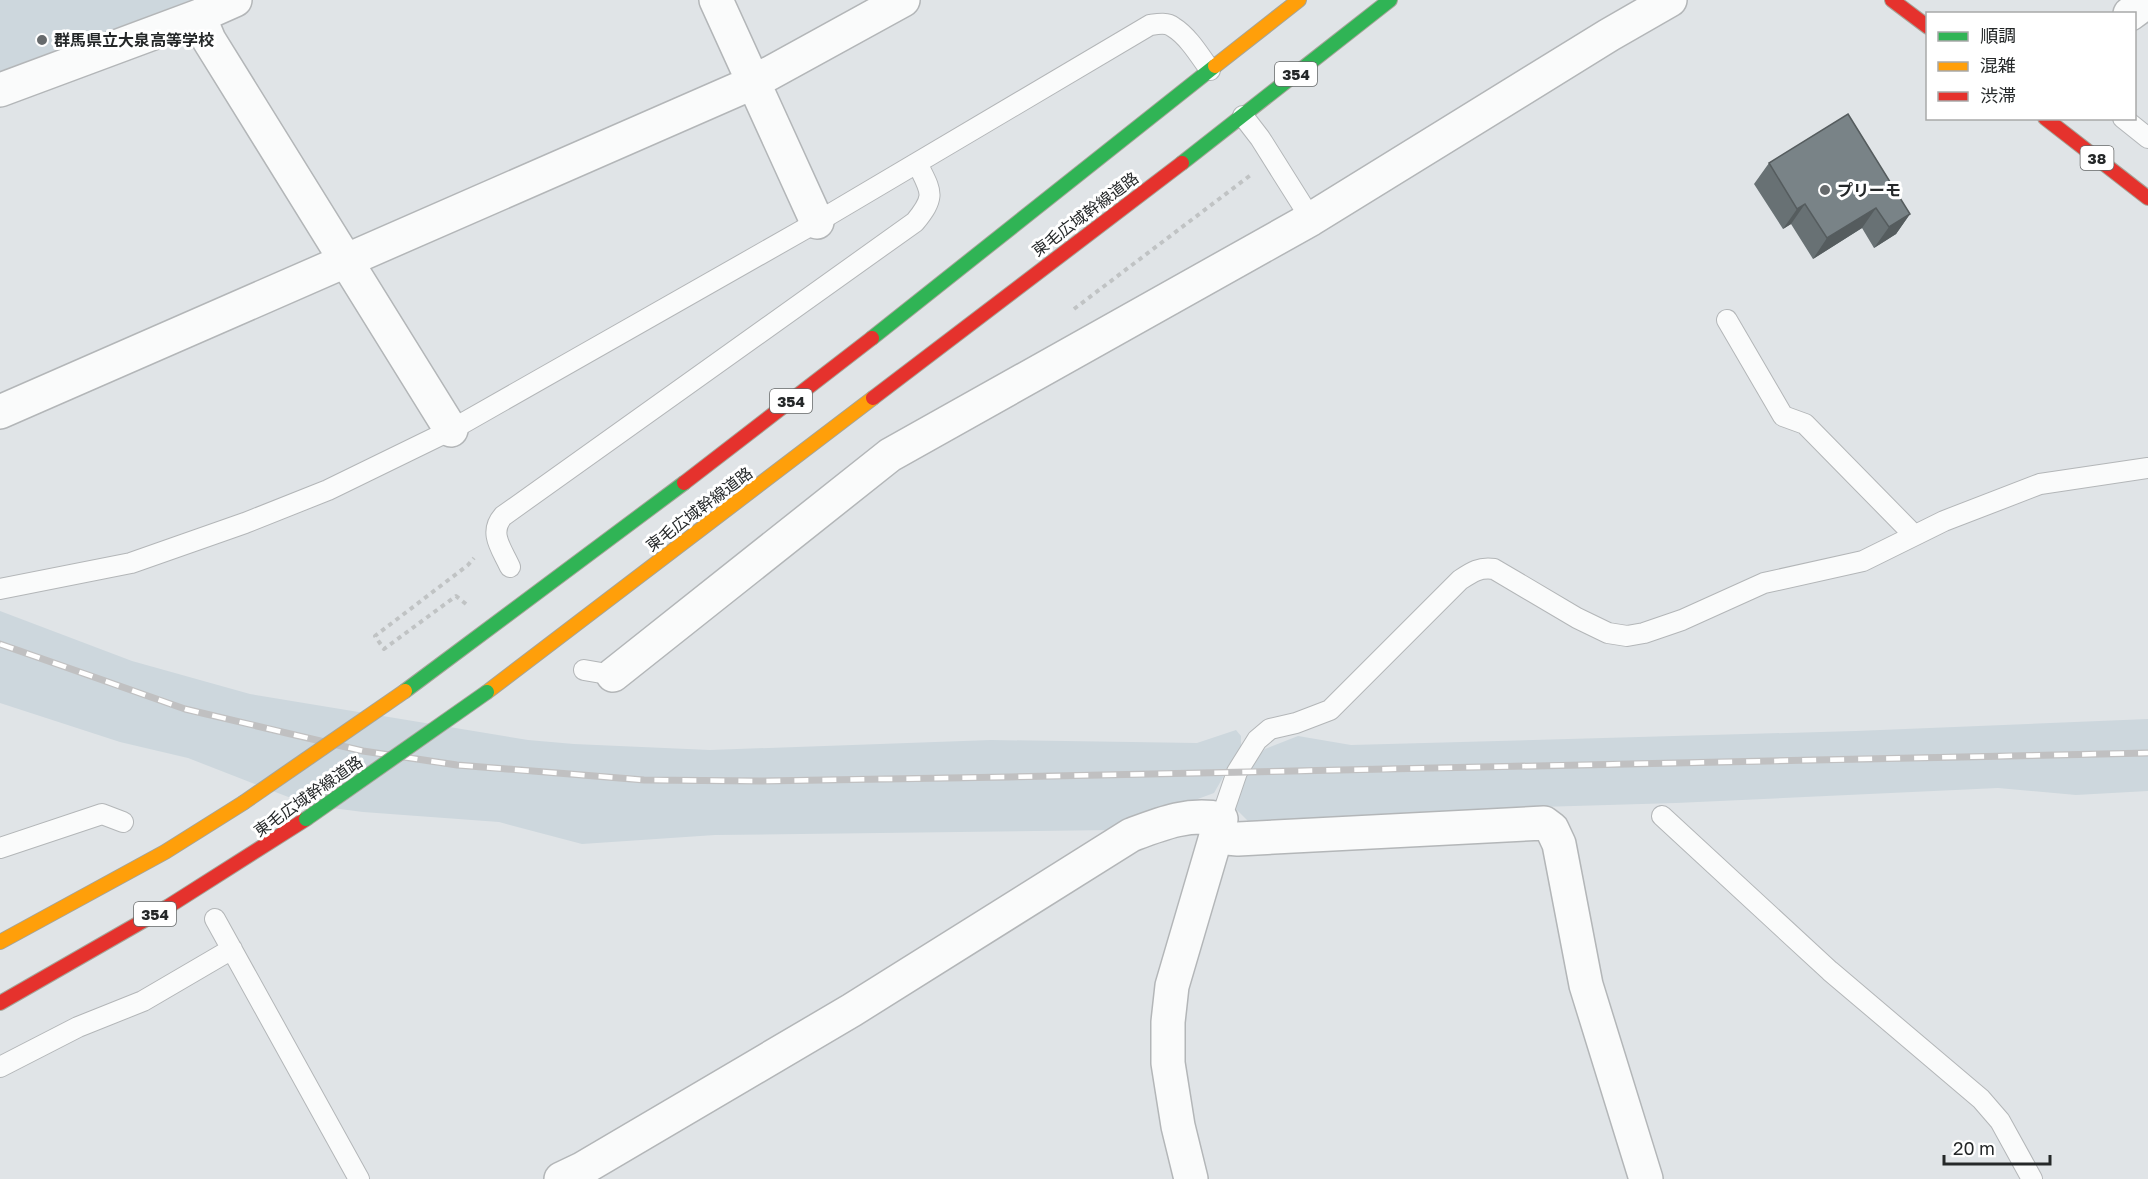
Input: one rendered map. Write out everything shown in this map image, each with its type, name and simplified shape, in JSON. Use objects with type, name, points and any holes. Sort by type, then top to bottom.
[{"type":"main road","name":"東毛広域幹線道路","points":[[0,942],[165,852],[243,803],[405,691],[656,505],[898,318],[1299,0]]},
{"type":"main road","name":"東毛広域幹線道路","points":[[0,1003],[169,906],[306,819],[487,692],[1243,116],[1390,0]]},
{"type":"main road","points":[[1892,0],[1926,26]]},
{"type":"main road","name":"38","points":[[2048,120],[2148,198]]},
{"type":"street","points":[[0,90],[199,16],[235,0]]},
{"type":"street","points":[[716,0],[752,84],[817,222]]},
{"type":"street","points":[[0,412],[752,84],[903,0]]},
{"type":"street","points":[[599,673],[890,455],[1311,219],[1609,35],[1670,0]]},
{"type":"street","points":[[2133,12],[2148,1]]},
{"type":"street","points":[[199,16],[209,40],[451,430]]},
{"type":"street","points":[[561,1179],[582,1169],[852,1010],[1131,836],[1161,824],[1191,816],[1206,816],[1219,828],[1238,839],[1544,823],[1552,829],[1559,844],[1586,985],[1646,1179]]},
{"type":"street","points":[[1191,1179],[1178,1126],[1168,1063],[1168,1022],[1172,986],[1219,828]]},
{"type":"lane","points":[[0,589],[130,563],[224,530],[328,490],[451,430],[817,222],[1150,25],[1173,26],[1210,70]]},
{"type":"lane","points":[[1243,116],[1260,138],[1311,219]]},
{"type":"lane","points":[[2126,120],[2148,138]]},
{"type":"lane","points":[[510,567],[495,534],[497,523],[503,516],[915,222],[928,206],[930,190],[917,162]]},
{"type":"lane","points":[[1727,320],[1783,416],[1805,424],[1914,535]]},
{"type":"lane","points":[[1219,828],[1237,772],[1257,740],[1270,729],[1296,723],[1330,710],[1460,580],[1474,570],[1494,569],[1577,618],[1608,633],[1627,636],[1644,633],[1682,620],[1764,583],[1863,561],[1914,535],[2040,484],[2148,468]]},
{"type":"lane","points":[[0,848],[102,814],[123,822]]},
{"type":"lane","points":[[1662,816],[1830,970],[1981,1099],[2000,1121],[2032,1179]]},
{"type":"lane","points":[[215,919],[359,1179]]},
{"type":"lane","points":[[0,1067],[78,1027],[143,1001],[232,950]]},
{"type":"path","points":[[468,565],[375,636],[384,649],[456,596],[471,608]]},
{"type":"shaded area","name":"群馬県立大泉高等学校","points":[[0,0],[191,0],[0,71]]},
{"type":"shaded area","points":[[0,611],[132,661],[250,694],[528,740],[710,750],[991,740],[1197,743],[1236,730],[1241,736],[1241,746],[1214,793],[1114,830],[715,835],[582,844],[499,822],[363,812],[309,805],[188,758],[120,742],[0,703]]},
{"type":"shaded area","points":[[2148,719],[2148,791],[2076,795],[1998,788],[1249,822],[1234,807],[1253,762],[1265,749],[1298,736],[1351,745],[1856,731]]},
{"type":"building","points":[[1848,114],[1910,214],[1889,227],[1876,208],[1827,238],[1805,204],[1797,209],[1769,163]]},
{"type":"railway","points":[[0,644],[185,709],[363,751],[457,765],[644,780],[761,781],[1009,777],[2148,753]]},
{"type":"traffic: fast","points":[[1182,163],[1390,0]]},
{"type":"traffic: fast","points":[[872,338],[1215,66]]},
{"type":"traffic: fast","points":[[405,691],[684,483]]},
{"type":"traffic: fast","points":[[306,819],[487,692]]},
{"type":"traffic: slow","points":[[1215,66],[1299,0]]},
{"type":"traffic: slow","points":[[487,692],[873,398]]},
{"type":"traffic: slow","points":[[243,803],[405,691]]},
{"type":"traffic: slow","points":[[0,942],[165,852],[243,803]]},
{"type":"traffic: jam","points":[[1892,0],[1926,26]]},
{"type":"traffic: jam","points":[[2048,120],[2148,198]]},
{"type":"traffic: jam","points":[[873,398],[1182,163]]},
{"type":"traffic: jam","points":[[684,483],[872,338]]},
{"type":"traffic: jam","points":[[0,1003],[169,906],[306,819]]},
{"type":"place","name":"群馬県立大泉高等学校","points":[[42,40]]},
{"type":"place","name":"プリーモ","points":[[1825,190]]}]
